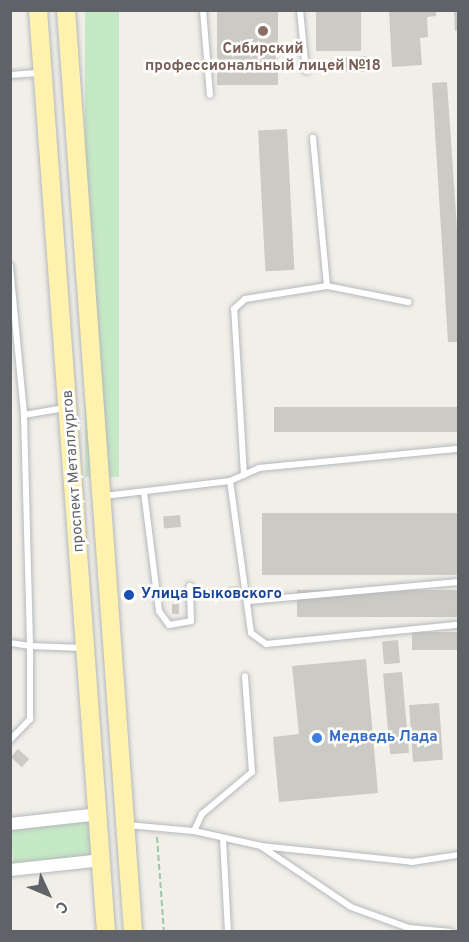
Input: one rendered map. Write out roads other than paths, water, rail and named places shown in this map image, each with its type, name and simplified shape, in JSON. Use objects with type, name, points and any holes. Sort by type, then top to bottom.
[{"type":"main road","name":"проспект Металлургов","points":[[38,10],[106,932]]},
{"type":"main road","name":"проспект Металлургов","points":[[66,10],[133,932]]},
{"type":"main road","points":[[99,814],[125,819]]},
{"type":"main road","points":[[102,860],[128,858]]},
{"type":"street","points":[[10,824],[99,814]]},
{"type":"street","points":[[10,870],[102,860]]},
{"type":"lane","points":[[203,10],[210,95]]},
{"type":"lane","points":[[300,10],[306,71]]},
{"type":"lane","points":[[10,75],[42,73]]},
{"type":"lane","points":[[313,138],[327,286]]},
{"type":"lane","points":[[10,266],[24,415],[30,646],[30,718],[10,740]]},
{"type":"lane","points":[[244,475],[234,309],[245,299],[327,286],[408,302]]},
{"type":"lane","points":[[24,415],[69,407]]},
{"type":"lane","points":[[101,496],[230,481],[259,468],[459,448]]},
{"type":"lane","points":[[230,481],[249,601],[251,633],[266,644],[459,625]]},
{"type":"lane","points":[[144,492],[159,610],[169,625],[191,621],[190,586]]},
{"type":"lane","points":[[249,601],[459,582]]},
{"type":"lane","points":[[10,643],[86,648]]},
{"type":"lane","points":[[194,831],[201,814],[252,772],[245,676]]},
{"type":"lane","points":[[125,819],[261,846],[412,862],[459,855]]},
{"type":"lane","points":[[223,839],[228,932]]},
{"type":"lane","points":[[261,846],[351,908],[409,928],[452,932]]},
{"type":"place","name":"Сибирский профессиональный лицей №18","points":[[263,31]]},
{"type":"place","name":"Улица Быковского","points":[[129,595]]},
{"type":"place","name":"Медведь Лада","points":[[317,738]]}]
